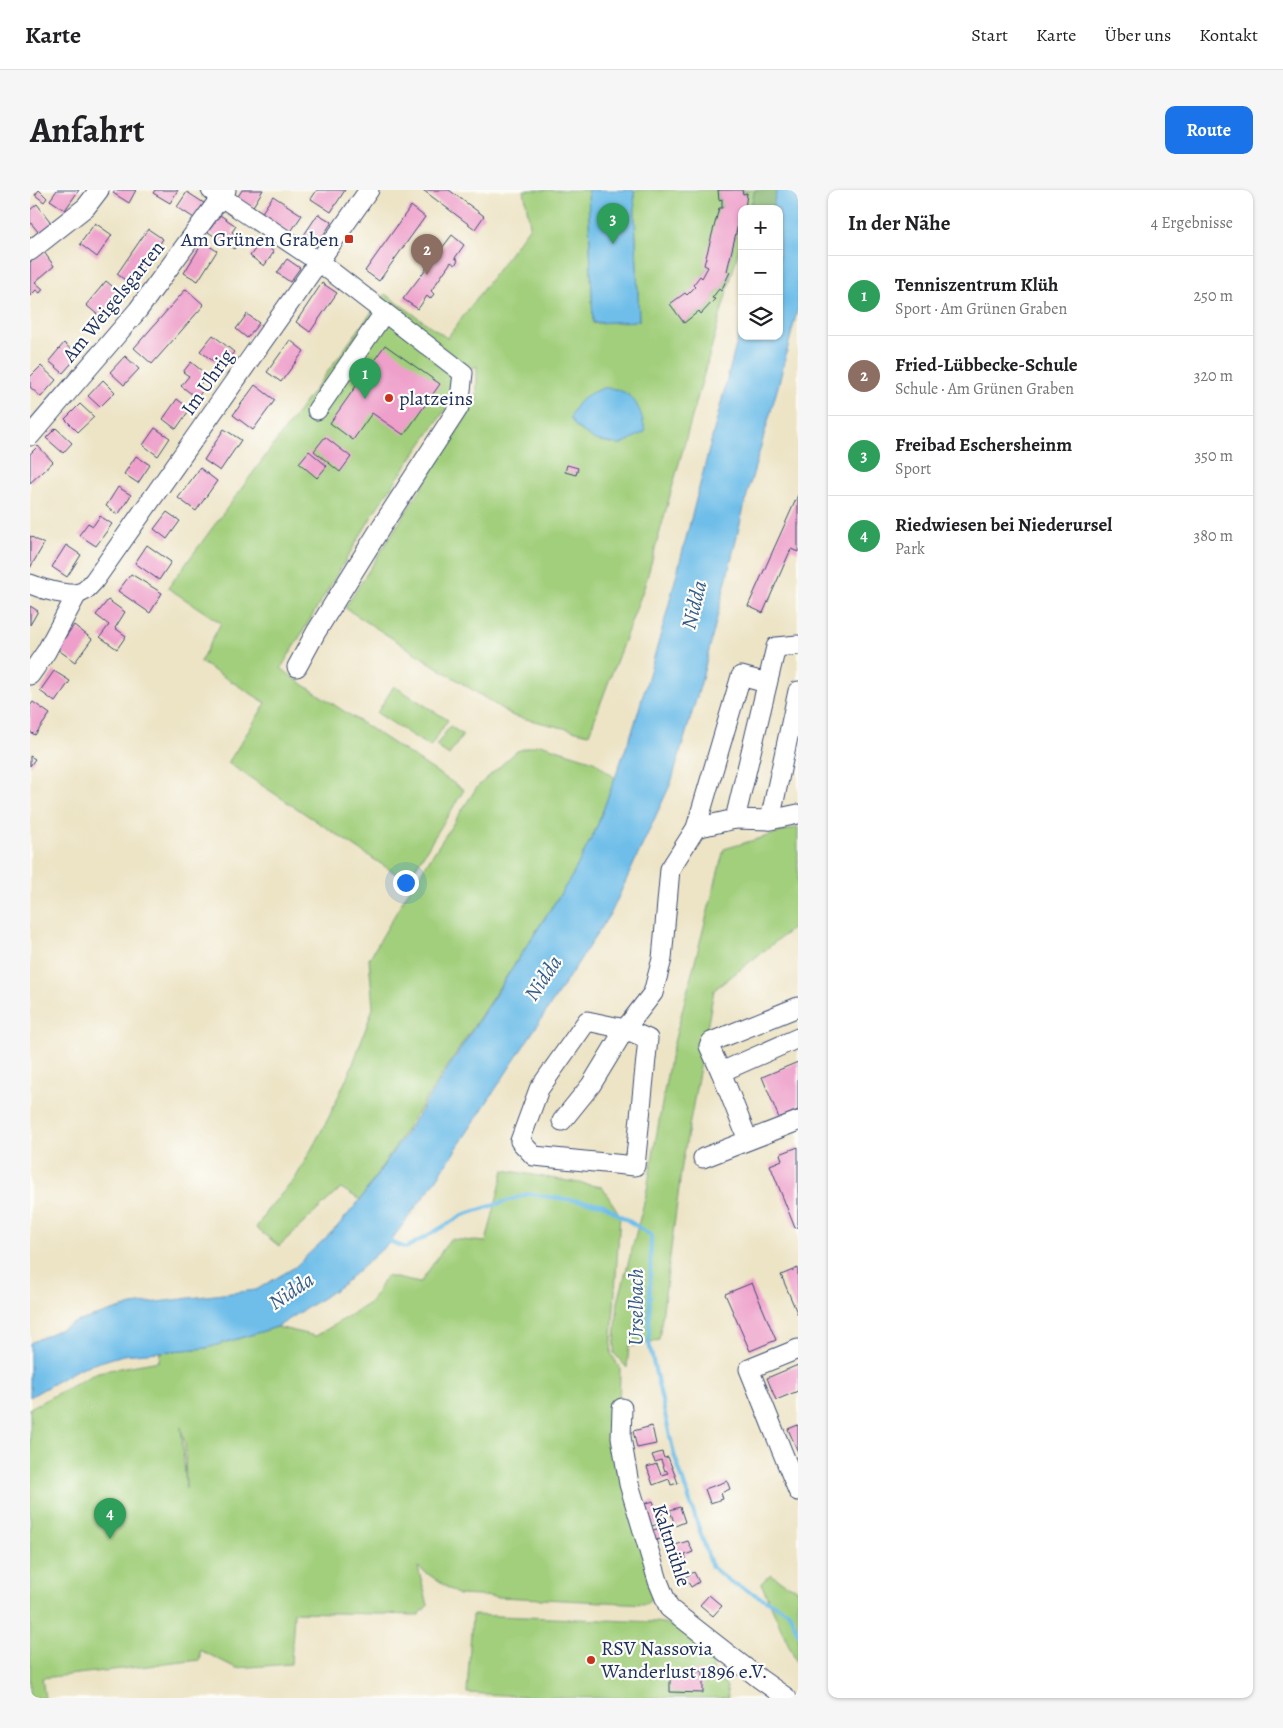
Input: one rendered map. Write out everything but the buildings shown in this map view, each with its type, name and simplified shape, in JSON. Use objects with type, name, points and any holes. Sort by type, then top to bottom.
[{"type":"street","points":[[30,251],[86,207],[99,190]]},
{"type":"street","name":"Im Uhrig","points":[[30,675],[46,652],[77,594],[84,592],[94,582],[368,190]]},
{"type":"street","points":[[220,192],[319,262],[384,314],[463,373],[459,407],[378,532],[316,632],[297,667]]},
{"type":"street","name":"Am Weigelsgarten","points":[[30,436],[138,310],[220,192]]},
{"type":"street","points":[[317,410],[384,314]]},
{"type":"street","points":[[30,584],[60,593],[77,594]]},
{"type":"street","points":[[736,819],[776,647],[798,645]]},
{"type":"street","points":[[562,1121],[591,1086],[625,1029],[653,993],[662,959],[670,869],[696,828],[741,676],[767,684]]},
{"type":"street","points":[[770,820],[798,691]]},
{"type":"street","points":[[696,828],[736,819],[770,820],[798,814]]},
{"type":"street","points":[[748,1140],[709,1046],[710,1042],[798,1007]]},
{"type":"street","points":[[588,1021],[625,1029],[648,1039],[635,1166],[534,1156],[520,1141],[539,1089],[571,1044],[588,1021]]},
{"type":"street","points":[[721,1072],[798,1038]]},
{"type":"street","points":[[703,1158],[798,1121]]},
{"type":"street","points":[[798,1350],[749,1369],[798,1491]]},
{"type":"street","name":"Kaltmühle","points":[[622,1408],[621,1437],[629,1484],[658,1581],[669,1608],[787,1698]]},
{"type":"green space","points":[[524,190],[588,190],[593,323],[639,321],[634,190],[718,190],[719,200],[722,199],[722,208],[719,208],[708,267],[702,278],[700,277],[693,285],[695,287],[687,295],[685,293],[671,304],[684,323],[699,311],[701,314],[714,300],[712,298],[719,289],[721,291],[730,272],[727,271],[738,224],[738,252],[645,585],[589,734],[513,716],[345,608],[477,400],[477,366],[457,374],[450,403],[378,506],[281,668],[464,790],[407,881],[228,763],[266,703],[200,662],[221,623],[168,588],[385,294],[447,338],[530,226]]},
{"type":"green space","points":[[742,190],[755,190],[751,205],[746,205],[747,193],[743,194]]},
{"type":"green space","points":[[755,190],[777,190],[773,205],[751,205]]},
{"type":"green space","points":[[394,686],[448,720],[430,747],[377,713]]},
{"type":"green space","points":[[450,726],[463,735],[449,755],[436,746]]},
{"type":"green space","points":[[540,744],[594,761],[615,778],[596,829],[572,876],[360,1200],[341,1188],[279,1246],[256,1228],[268,1209],[295,1179],[329,1117],[353,1064],[373,1008],[369,959],[407,894],[477,787],[517,751]]},
{"type":"green space","points":[[798,827],[798,924],[714,990],[682,1165],[659,1340],[629,1347],[627,1368],[614,1353],[618,1302],[646,1195],[670,1058],[724,849]]},
{"type":"green space","points":[[504,1170],[602,1187],[620,1215],[611,1353],[620,1369],[618,1452],[656,1592],[646,1604],[458,1595],[418,1567],[428,1605],[419,1615],[294,1612],[291,1664],[236,1668],[200,1650],[200,1660],[42,1678],[45,1698],[30,1698],[30,1408],[98,1372],[159,1361],[160,1352],[207,1348],[277,1327],[316,1336],[371,1302],[386,1276],[420,1283],[450,1239],[486,1242]],"holes":[[[181,1427],[185,1445],[186,1488]]]},
{"type":"green space","points":[[771,1574],[785,1584],[798,1589],[798,1666],[761,1583]]},
{"type":"green space","name":"RSV Nassovia Wanderlust 1896 e.V.","points":[[472,1615],[656,1622],[684,1627],[713,1650],[713,1670],[727,1687],[728,1698],[561,1698],[467,1693]]},
{"type":"water","points":[[588,190],[634,190],[639,321],[593,323]]},
{"type":"water","name":"Nidda","points":[[777,190],[798,190],[798,307],[779,383],[747,495],[701,683],[671,783],[612,911],[434,1183],[389,1243],[341,1286],[277,1327],[207,1348],[123,1355],[80,1368],[30,1397],[30,1343],[76,1322],[132,1305],[256,1290],[295,1267],[337,1227],[360,1200],[412,1124],[572,876],[596,829],[634,726],[664,623],[738,337],[738,340],[783,340],[783,205],[773,205]]},
{"type":"water","points":[[604,388],[621,391],[634,400],[641,414],[645,432],[620,445],[595,440],[576,427],[570,418],[575,407],[587,395]]},
{"type":"waterway","name":"Urselbach","points":[[386,1240],[406,1248],[463,1215],[528,1194],[602,1204],[651,1235],[649,1343],[674,1454],[712,1567],[729,1581],[789,1612],[798,1633]]},
{"type":"place","name":"Am Grünen Graben","points":[[349,239]]},
{"type":"place","name":"Freibad Eschersheinm","points":[[613,244]]},
{"type":"place","name":"Fried-Lübbecke-Schule","points":[[427,275]]},
{"type":"place","name":"platzeins","points":[[389,398]]},
{"type":"place","name":"Tenniszentrum Klüh","points":[[365,399]]},
{"type":"place","name":"Riedwiesen bei Niederursel","points":[[110,1539]]},
{"type":"place","name":"RSV Nassovia Wanderlust 1896 e.V.","points":[[591,1660]]}]
